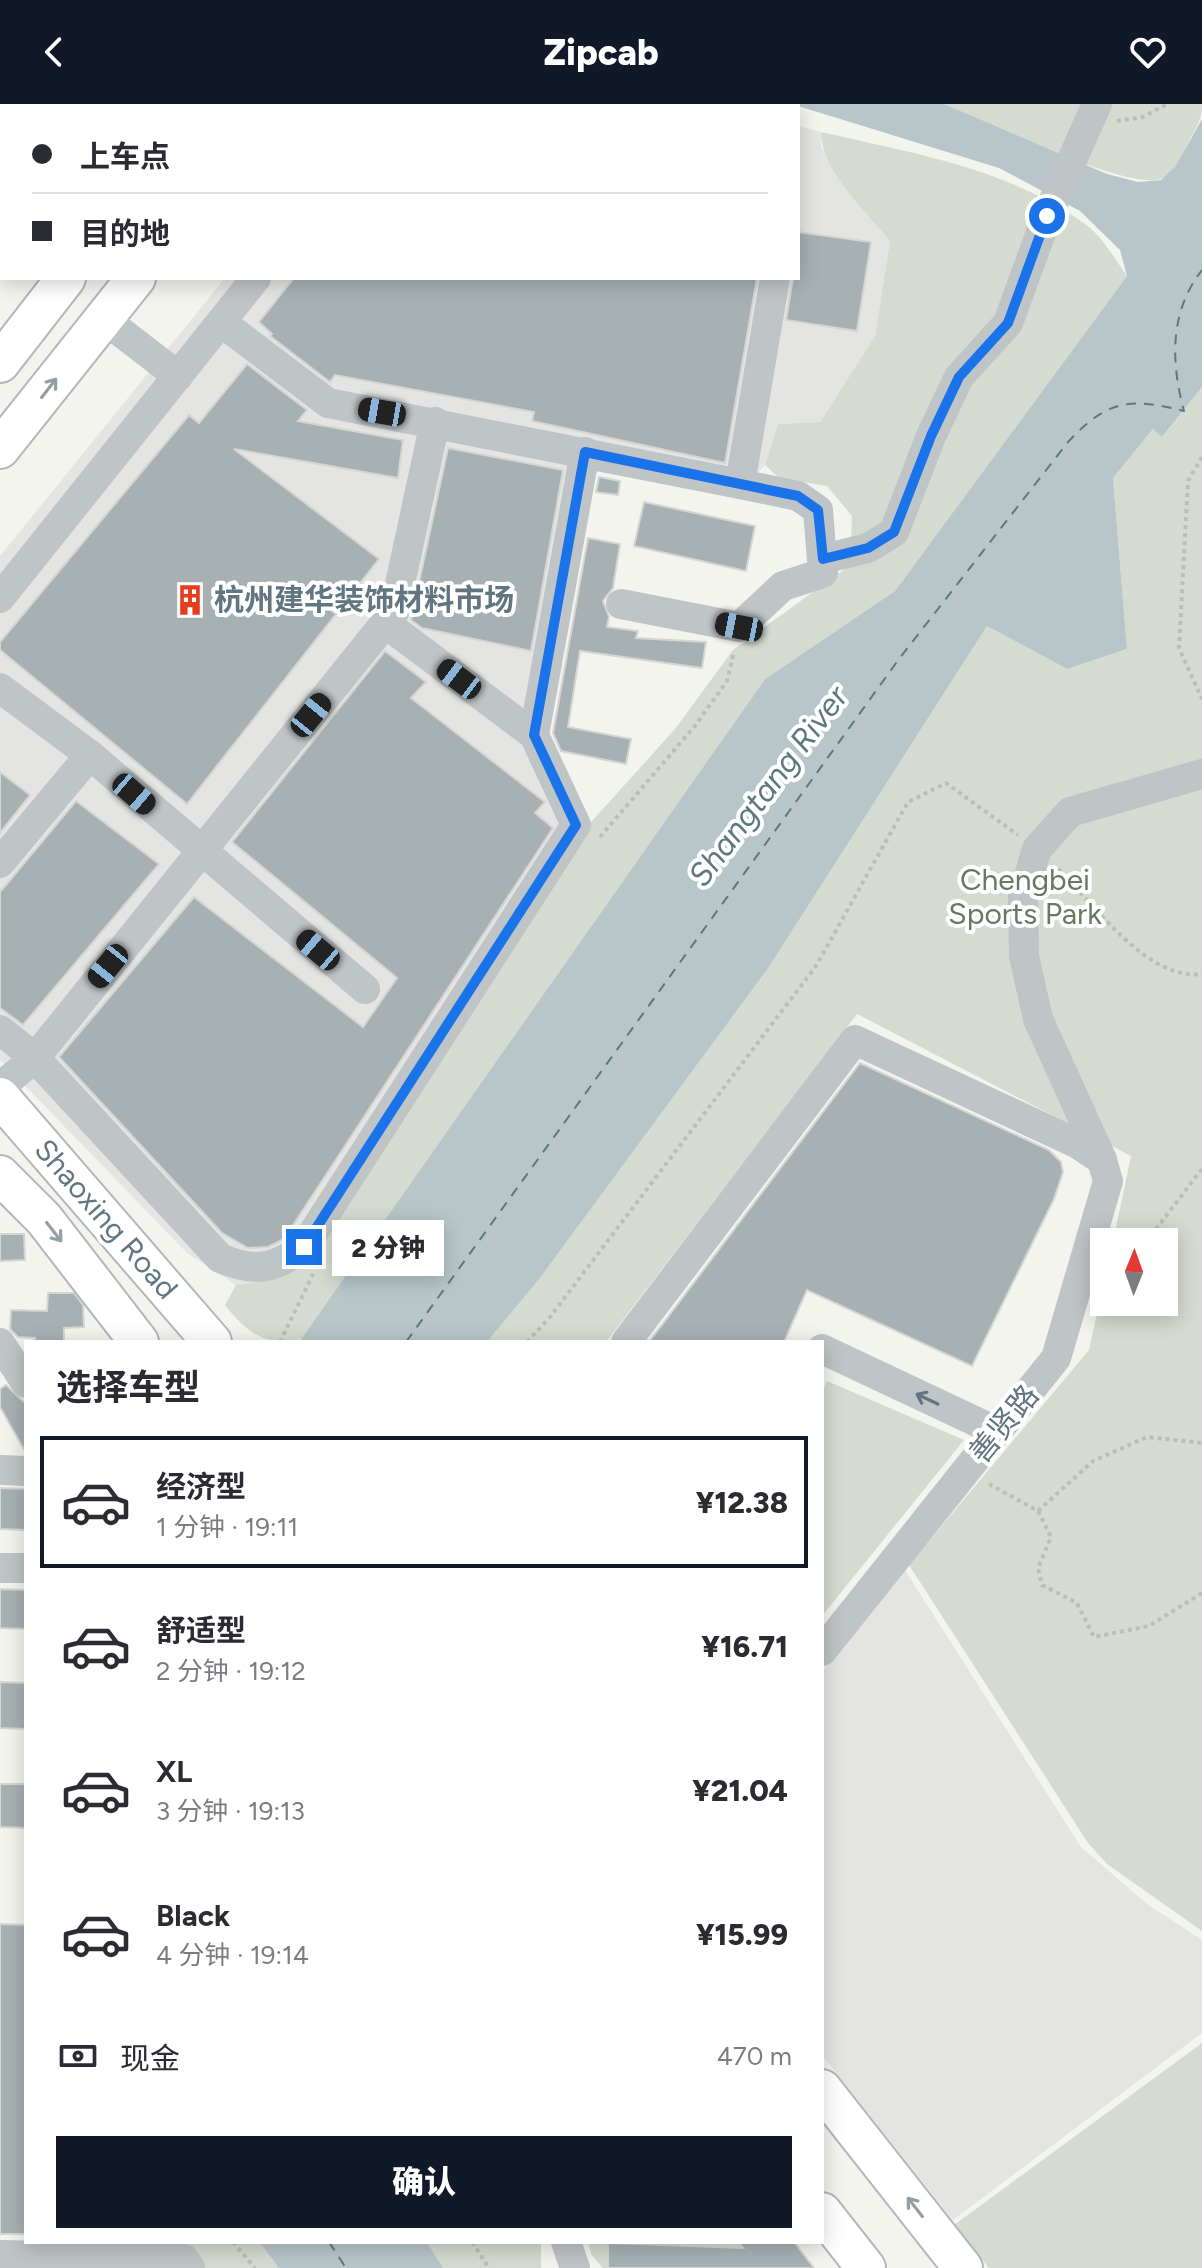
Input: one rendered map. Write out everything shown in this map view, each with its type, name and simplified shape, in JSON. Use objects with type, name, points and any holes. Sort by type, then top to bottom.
[{"type":"main road","points":[[0,363],[64,280]]},
{"type":"main road","points":[[0,449],[134,280]]},
{"type":"main road","name":"Shaoxing Road","points":[[0,1097],[210,1340]]},
{"type":"main road","name":"Shaoxing Road","points":[[0,1175],[44,1219],[137,1340]]},
{"type":"main road","points":[[824,2092],[963,2268]]},
{"type":"main road","points":[[824,2215],[866,2268]]},
{"type":"street","points":[[823,559],[868,548],[894,532],[931,436],[959,377],[1008,323],[1047,216],[1095,109]]},
{"type":"street","points":[[0,598],[254,280]]},
{"type":"street","points":[[740,484],[775,280]]},
{"type":"street","points":[[104,319],[178,376]]},
{"type":"street","points":[[221,322],[328,403],[798,496],[818,510],[823,573],[783,586],[739,627],[621,604]]},
{"type":"street","points":[[0,1087],[35,1058],[394,612],[435,422]]},
{"type":"street","points":[[534,735],[585,452]]},
{"type":"street","points":[[0,1030],[35,1058],[220,1258],[245,1269],[282,1263],[304,1247],[576,825],[534,735],[385,623]]},
{"type":"street","points":[[0,688],[90,755],[200,852],[365,989]]},
{"type":"street","points":[[0,863],[90,755]]},
{"type":"street","points":[[1102,1160],[1038,1019],[1024,956],[1023,896],[1037,849],[1070,812],[1202,774]]},
{"type":"street","points":[[628,1340],[855,1040],[1078,1144],[1102,1160]]},
{"type":"street","name":"善贤路","points":[[824,1648],[1056,1358],[1108,1181],[1102,1160]]},
{"type":"street","points":[[0,1343],[24,1380]]},
{"type":"street","points":[[824,1350],[998,1432]]},
{"type":"street","points":[[0,1470],[24,1471]]},
{"type":"street","points":[[0,1568],[24,1568]]},
{"type":"street","points":[[567,2244],[575,2268]]},
{"type":"street","points":[[8,2259],[186,2265]]},
{"type":"path","points":[[1095,109],[1117,121],[1143,117],[1167,104]]},
{"type":"path","points":[[1202,457],[1188,481],[1179,648],[1202,699]]},
{"type":"path","points":[[529,1340],[550,1317],[816,966],[908,802],[946,783],[1037,849],[1152,963],[1185,976],[1202,974]]},
{"type":"path","points":[[1157,1228],[1202,1169]]},
{"type":"path","points":[[1038,1511],[1093,1461],[1147,1437],[1202,1443]]},
{"type":"path","points":[[966,1471],[1038,1511],[1051,1537],[1038,1568],[1042,1585],[1077,1603],[1094,1637],[1149,1626],[1202,1593]]},
{"type":"path","points":[[235,2244],[255,2268]]},
{"type":"path","points":[[473,2244],[489,2268]]},
{"type":"shaded area","points":[[800,127],[821,132],[821,146],[836,172],[890,241],[875,336],[820,422],[778,424],[765,465],[755,476],[574,440],[526,701],[583,831],[265,1281],[236,1285],[187,1253],[0,1060],[0,556],[223,280],[800,280]]},
{"type":"shaded area","points":[[905,1570],[1081,1847],[1147,1904],[1202,1940],[1202,2033],[953,2220],[824,2058],[824,1670]]},
{"type":"green space","points":[[944,104],[1202,104],[1198,125],[1175,167],[1163,178],[1147,180],[1090,166]]},
{"type":"green space","points":[[821,132],[958,165],[1024,189],[1091,229],[1127,276],[895,591],[765,679],[301,1339],[272,1340],[257,1335],[240,1323],[225,1305],[236,1285],[265,1281],[583,831],[675,729],[733,650],[850,565],[852,516],[827,486],[779,478],[765,465],[778,424],[820,422],[875,336],[890,241],[837,176],[823,147]]},
{"type":"green space","name":"Chengbei Sports Park","points":[[1202,387],[1202,1931],[1107,1864],[1088,1843],[909,1565],[1089,1350],[1096,1316],[1178,1316],[1178,1228],[1116,1228],[1131,1156],[857,1014],[608,1340],[489,1340],[540,1278],[769,967],[987,626],[1067,669],[1127,649],[1113,478],[1153,429],[1163,436]]},
{"type":"green space","points":[[827,1381],[964,1440],[824,1614],[824,1388]]},
{"type":"green space","points":[[1202,2043],[1202,2268],[989,2268],[954,2225]]},
{"type":"green space","points":[[182,2244],[261,2244],[279,2268],[198,2268]]},
{"type":"green space","points":[[428,2244],[541,2244],[541,2268],[443,2268]]},
{"type":"green space","points":[[588,2244],[763,2244],[781,2268],[603,2268],[591,2254]]},
{"type":"water","name":"Shangtang River","points":[[800,104],[944,104],[1107,174],[1138,182],[1161,180],[1175,167],[1202,119],[1202,387],[1162,437],[1153,429],[1113,478],[1127,649],[1067,669],[987,626],[769,967],[540,1278],[489,1340],[300,1340],[765,679],[895,591],[1127,276],[1120,250],[1080,211],[999,168],[800,107]]},
{"type":"water","points":[[261,2244],[428,2244],[443,2268],[279,2268]]},
{"type":"building","points":[[800,232],[871,242],[857,331],[786,320],[793,280],[800,280]]},
{"type":"building","points":[[292,280],[757,280],[725,463],[532,421],[534,412],[335,375],[330,382],[270,336],[272,334],[259,322]]},
{"type":"building","name":"杭州建华装饰材料市场","points":[[247,364],[307,410],[298,421],[403,440],[398,478],[234,449],[379,559],[338,611],[329,609],[336,614],[187,804],[0,650],[0,642],[189,415],[199,423]]},
{"type":"building","points":[[448,448],[563,470],[531,651],[422,628],[411,620]]},
{"type":"building","points":[[599,477],[620,481],[618,495],[596,492]]},
{"type":"building","points":[[644,502],[755,526],[746,571],[634,546]]},
{"type":"building","points":[[588,538],[620,544],[613,588],[603,601],[609,617],[607,627],[638,631],[636,638],[706,642],[702,668],[580,651],[568,727],[631,739],[626,764],[561,751],[553,733]]},
{"type":"building","points":[[385,651],[426,682],[411,698],[545,802],[535,813],[553,828],[284,1239],[268,1247],[248,1248],[222,1233],[59,1057],[194,897],[363,1027],[397,978],[232,842]]},
{"type":"building","points":[[0,772],[30,795],[0,833]]},
{"type":"building","points":[[76,801],[159,864],[23,1025],[0,1008],[0,892]]},
{"type":"building","points":[[860,1063],[1049,1150],[1061,1162],[1063,1172],[1054,1199],[972,1366],[807,1290],[785,1340],[651,1340]]},
{"type":"building","points":[[0,1234],[24,1234],[25,1260],[0,1261]]},
{"type":"building","points":[[48,1293],[74,1293],[83,1305],[84,1327],[64,1328],[64,1340],[18,1337],[10,1329],[11,1310],[47,1311]]},
{"type":"building","points":[[6,1385],[24,1402],[24,1449],[0,1407],[0,1389]]},
{"type":"building","points":[[0,1488],[24,1489],[24,1530],[0,1529]]},
{"type":"building","points":[[0,1589],[24,1590],[24,1629],[0,1628]]},
{"type":"building","points":[[0,1682],[24,1683],[24,1729],[0,1728]]},
{"type":"building","points":[[0,1784],[24,1784],[24,1828],[0,1827]]},
{"type":"building","points":[[0,1924],[24,1925],[24,2234],[0,2234]]},
{"type":"building","points":[[608,2244],[743,2248],[740,2244],[796,2244],[814,2268],[608,2268]]},
{"type":"ferry route","points":[[407,1340],[899,659],[1068,442],[1095,417],[1120,406],[1149,404],[1184,411],[1175,356],[1178,320],[1191,286],[1202,270]]},
{"type":"ferry route","points":[[330,2244],[346,2268]]},
{"type":"place","name":"杭州建华装饰材料市场","points":[[190,600]]},
{"type":"route","points":[[304,1247],[576,825],[534,735],[585,452],[798,496],[818,510],[823,559],[868,548],[894,532],[931,436],[959,377],[1008,323],[1047,216]]}]
